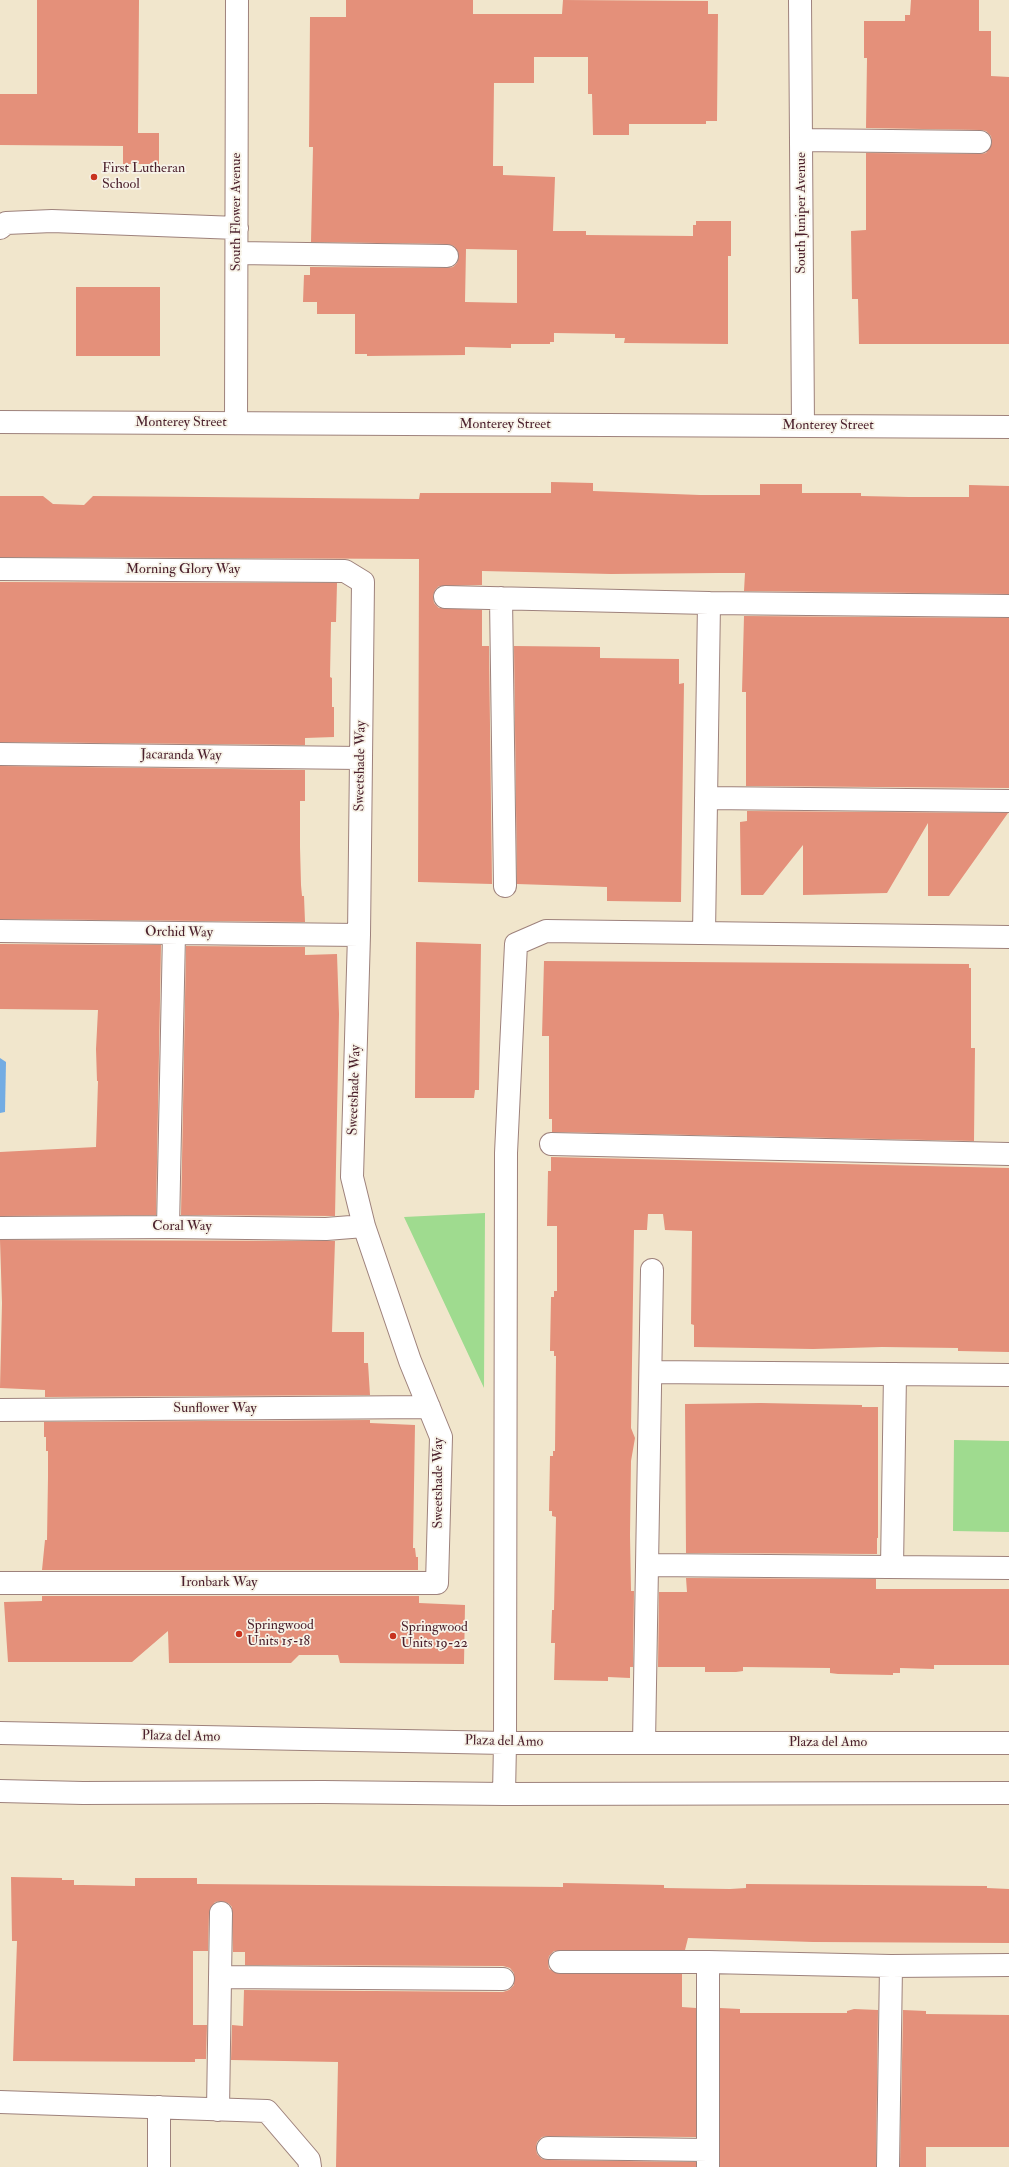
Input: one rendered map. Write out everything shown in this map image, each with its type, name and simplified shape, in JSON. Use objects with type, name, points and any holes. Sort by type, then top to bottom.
[{"type":"street","name":"South Flower Avenue","points":[[236,423],[237,0]]},
{"type":"street","name":"South Juniper Avenue","points":[[800,0],[803,426]]},
{"type":"street","points":[[801,140],[980,142]]},
{"type":"street","points":[[0,228],[6,223],[52,221],[237,228]]},
{"type":"street","points":[[237,253],[447,256]]},
{"type":"street","name":"Monterey Street","points":[[0,422],[1009,427]]},
{"type":"street","name":"Morning Glory Way","points":[[0,569],[345,571],[362,582]]},
{"type":"street","name":"Sweetshade Way","points":[[362,582],[359,935],[352,1177],[364,1226],[410,1361],[441,1437],[437,1583]]},
{"type":"street","points":[[445,597],[709,603],[1009,606]]},
{"type":"street","points":[[502,598],[505,886]]},
{"type":"street","points":[[704,933],[709,603]]},
{"type":"street","name":"Jacaranda Way","points":[[0,754],[361,758]]},
{"type":"street","points":[[706,798],[1009,801]]},
{"type":"street","name":"Orchid Way","points":[[0,931],[359,935]]},
{"type":"street","points":[[504,1794],[506,1743],[506,1153],[516,944],[546,931],[1009,937]]},
{"type":"street","points":[[168,1227],[174,933]]},
{"type":"street","points":[[551,1144],[1009,1154]]},
{"type":"street","name":"Coral Way","points":[[0,1228],[168,1227],[326,1229],[364,1226]]},
{"type":"street","points":[[644,1744],[652,1270]]},
{"type":"street","points":[[651,1372],[1009,1375]]},
{"type":"street","points":[[892,1567],[895,1374]]},
{"type":"street","name":"Sunflower Way","points":[[0,1410],[429,1407]]},
{"type":"street","points":[[647,1565],[1009,1568]]},
{"type":"street","name":"Ironbark Way","points":[[0,1583],[437,1583]]},
{"type":"street","name":"Plaza del Amo","points":[[0,1734],[506,1743],[1009,1743]]},
{"type":"street","points":[[0,1791],[504,1794],[1009,1793]]},
{"type":"street","points":[[218,2110],[221,1913]]},
{"type":"street","points":[[560,1962],[708,1962],[891,1966],[1009,1965]]},
{"type":"street","points":[[548,2148],[708,2158],[708,1962]]},
{"type":"street","points":[[888,2167],[891,1966]]},
{"type":"street","points":[[220,1977],[503,1979]]},
{"type":"street","points":[[0,2102],[267,2111],[309,2160],[310,2167]]},
{"type":"street","points":[[159,2108],[159,2167]]},
{"type":"green space","points":[[485,1213],[484,1388],[404,1217]]},
{"type":"green space","points":[[954,1440],[1009,1441],[1009,1532],[953,1531]]},
{"type":"water","points":[[0,1058],[6,1062],[5,1112],[0,1113]]},
{"type":"building","points":[[37,0],[139,0],[138,133],[159,133],[159,164],[123,164],[123,146],[0,145],[0,94],[37,94]]},
{"type":"building","points":[[346,0],[473,0],[473,14],[562,14],[563,0],[708,1],[708,14],[718,14],[717,121],[706,121],[706,124],[629,124],[629,135],[593,135],[592,94],[588,94],[588,57],[534,57],[534,83],[494,83],[493,166],[503,166],[503,175],[555,177],[553,231],[586,231],[586,235],[693,236],[693,225],[696,225],[696,221],[731,221],[731,256],[728,256],[728,344],[624,343],[625,338],[615,338],[615,334],[554,333],[554,342],[550,342],[550,344],[511,344],[511,348],[465,347],[465,355],[367,356],[367,354],[355,354],[355,314],[317,314],[317,302],[303,302],[304,275],[310,275],[310,267],[447,268],[453,267],[457,263],[459,256],[454,246],[447,244],[311,242],[313,147],[309,147],[310,17],[346,17]],"holes":[[[466,249],[517,250],[517,303],[465,302]]]},
{"type":"building","points":[[911,0],[979,0],[979,31],[991,31],[991,76],[1009,77],[1009,344],[859,344],[858,299],[852,299],[851,231],[866,230],[866,153],[980,154],[986,153],[992,143],[991,136],[986,131],[980,130],[866,128],[867,58],[864,58],[864,21],[905,21],[905,15],[910,15]]},
{"type":"building","points":[[76,287],[160,287],[160,356],[76,356]]},
{"type":"building","points":[[551,482],[593,483],[593,491],[700,495],[760,495],[760,484],[802,484],[802,493],[861,493],[861,496],[909,497],[969,497],[969,485],[1009,486],[1009,594],[744,591],[745,573],[611,574],[482,571],[482,585],[439,586],[435,590],[433,596],[434,603],[439,608],[482,610],[482,646],[489,646],[492,884],[418,882],[419,559],[0,557],[0,496],[43,496],[53,504],[84,505],[93,496],[419,499],[420,493],[551,493]]},
{"type":"building","points":[[0,582],[337,583],[336,622],[331,622],[330,677],[332,678],[332,707],[334,707],[334,737],[305,738],[305,745],[0,742]]},
{"type":"building","points":[[744,616],[1009,618],[1009,788],[746,786],[746,692],[742,692]]},
{"type":"building","points":[[514,646],[600,647],[600,658],[679,659],[679,684],[684,683],[681,902],[607,901],[607,887],[517,884]]},
{"type":"building","points":[[0,766],[305,770],[305,801],[300,801],[300,847],[301,885],[302,896],[304,896],[305,922],[0,919]]},
{"type":"building","points":[[747,811],[1008,813],[949,896],[928,896],[928,823],[887,893],[803,895],[803,845],[763,895],[741,895],[740,822],[747,821]]},
{"type":"building","points":[[416,942],[481,944],[479,1090],[475,1090],[474,1098],[415,1098]]},
{"type":"building","points":[[0,944],[161,945],[156,1215],[0,1216],[0,1152],[96,1147],[98,1081],[96,1049],[98,1010],[0,1009]]},
{"type":"building","points":[[186,946],[305,947],[305,955],[337,954],[339,1014],[335,1216],[181,1215]]},
{"type":"building","points":[[544,961],[969,964],[969,968],[971,968],[971,1048],[975,1048],[974,1141],[552,1132],[552,1119],[549,1119],[549,1036],[542,1036]]},
{"type":"building","points":[[551,1157],[1009,1168],[1009,1352],[958,1351],[958,1348],[882,1347],[813,1349],[694,1347],[694,1325],[691,1324],[692,1231],[665,1230],[663,1214],[648,1214],[647,1230],[634,1230],[631,1428],[635,1438],[631,1461],[630,1535],[631,1591],[634,1591],[633,1667],[630,1667],[630,1678],[608,1677],[608,1681],[554,1680],[555,1643],[551,1643],[552,1610],[554,1610],[556,1517],[552,1516],[552,1511],[549,1511],[550,1456],[553,1456],[553,1451],[555,1451],[556,1356],[554,1356],[554,1351],[550,1351],[551,1297],[554,1297],[554,1291],[557,1291],[557,1226],[547,1226],[548,1171],[551,1171]]},
{"type":"building","points":[[0,1240],[335,1241],[332,1332],[364,1332],[364,1363],[368,1363],[370,1395],[45,1397],[45,1390],[0,1388],[2,1303]]},
{"type":"building","points":[[761,1403],[862,1405],[862,1407],[878,1407],[877,1554],[686,1553],[685,1404]]},
{"type":"building","points":[[370,1420],[370,1423],[415,1425],[413,1548],[415,1548],[416,1557],[418,1557],[418,1570],[42,1570],[45,1540],[47,1540],[48,1477],[48,1451],[46,1451],[46,1437],[44,1437],[44,1422]]},
{"type":"building","points":[[686,1578],[876,1579],[876,1589],[1009,1589],[1009,1665],[934,1665],[934,1669],[900,1668],[900,1673],[893,1673],[893,1675],[838,1674],[830,1673],[830,1668],[743,1667],[743,1671],[736,1672],[705,1672],[705,1667],[658,1667],[659,1592],[687,1592]]},
{"type":"building","points":[[42,1596],[419,1596],[419,1603],[465,1605],[464,1664],[340,1663],[338,1655],[299,1655],[291,1663],[169,1663],[168,1631],[132,1662],[8,1662],[4,1602],[42,1601]]},
{"type":"building","points":[[11,1877],[62,1878],[62,1880],[74,1880],[74,1885],[135,1886],[135,1878],[197,1878],[197,1884],[563,1887],[563,1883],[664,1885],[664,1888],[730,1889],[746,1888],[746,1884],[987,1886],[987,1888],[1009,1889],[1009,1943],[813,1942],[688,1938],[685,1950],[554,1951],[549,1956],[549,1969],[560,1974],[682,1974],[682,2007],[696,2008],[696,2137],[548,2136],[542,2137],[537,2142],[537,2154],[542,2159],[548,2160],[696,2162],[696,2167],[336,2167],[338,2062],[231,2060],[232,2025],[243,2026],[244,1990],[503,1992],[509,1990],[514,1985],[514,1973],[510,1968],[503,1966],[245,1965],[245,1952],[233,1952],[232,1907],[228,1903],[221,1901],[215,1902],[209,1912],[208,1951],[193,1951],[193,2025],[207,2025],[206,2059],[195,2059],[195,2062],[13,2061],[17,1941],[12,1941]]},
{"type":"building","points":[[720,2008],[740,2009],[740,2013],[847,2013],[847,2011],[854,2009],[878,2010],[876,2167],[720,2167]]},
{"type":"building","points":[[903,2010],[926,2011],[926,2014],[1009,2015],[1009,2147],[926,2147],[926,2167],[900,2167]]},
{"type":"place","name":"First Lutheran School","points":[[94,177]]},
{"type":"place","name":"Springwood Units 15-18","points":[[239,1634]]},
{"type":"place","name":"Springwood Units 19-22","points":[[393,1636]]}]
